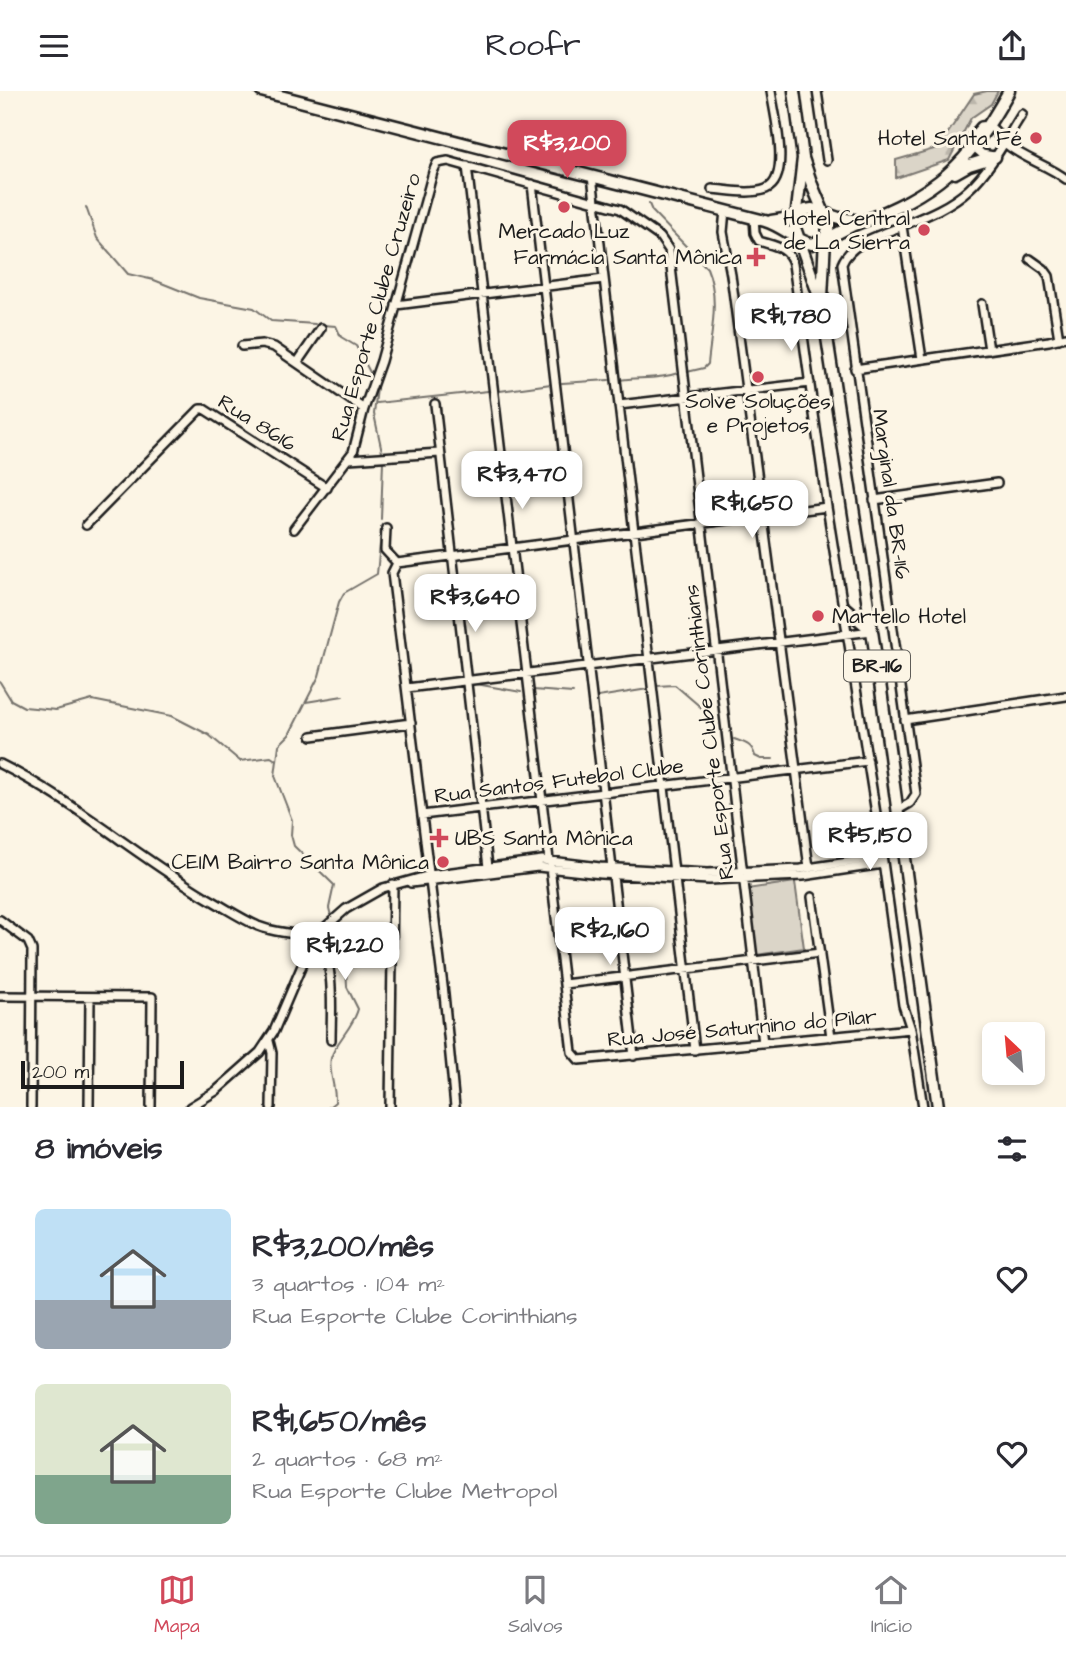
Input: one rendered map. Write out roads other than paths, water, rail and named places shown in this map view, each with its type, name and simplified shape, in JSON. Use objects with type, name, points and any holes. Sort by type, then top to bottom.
[{"type":"highway","points":[[261,91],[760,219],[783,227],[812,244],[893,209],[969,165],[995,157]]},
{"type":"highway","name":"BR-116","points":[[794,91],[803,158],[829,225],[825,238],[822,305]]},
{"type":"highway","points":[[934,186],[961,163],[1009,91]]},
{"type":"highway","name":"BR-116","points":[[803,158],[795,228],[822,305],[898,810],[938,1107]]},
{"type":"highway","points":[[760,219],[797,217],[812,209],[864,221]]},
{"type":"highway","points":[[845,608],[857,609],[868,603]]},
{"type":"highway","points":[[845,608],[872,631]]},
{"type":"street","points":[[712,189],[757,191],[767,189],[778,178],[781,162],[771,91]]},
{"type":"street","points":[[817,91],[827,160]]},
{"type":"street","points":[[922,359],[902,226],[958,198],[978,180],[1022,114]]},
{"type":"street","points":[[985,125],[994,129],[1004,143],[1066,179]]},
{"type":"street","points":[[974,146],[982,154],[995,157]]},
{"type":"street","name":"Rua Esporte Clube Corinthians","points":[[440,162],[448,161],[467,166],[626,212],[665,242],[668,250],[763,1043]]},
{"type":"street","name":"Rua Esporte Clube Cruzeiro","points":[[294,529],[349,459],[355,446],[433,172],[440,162]]},
{"type":"street","points":[[467,166],[564,984],[820,953]]},
{"type":"street","points":[[592,176],[695,1050]]},
{"type":"street","points":[[532,184],[634,1056]]},
{"type":"street","points":[[725,211],[723,232],[809,869]]},
{"type":"street","points":[[760,219],[755,233],[759,241],[785,250],[791,257],[903,1005],[911,1029],[923,1107]]},
{"type":"street","name":"Marginal da BR-116","points":[[898,810],[910,803],[916,794],[842,272],[845,257],[855,247],[902,226]]},
{"type":"street","points":[[855,369],[1063,338],[1049,277],[1044,269],[1030,259]]},
{"type":"street","points":[[396,305],[604,279]]},
{"type":"street","points":[[982,304],[989,350]]},
{"type":"street","points":[[297,363],[321,328]]},
{"type":"street","points":[[242,347],[267,345],[364,409]]},
{"type":"street","points":[[619,405],[810,383]]},
{"type":"street","points":[[435,404],[488,867]]},
{"type":"street","name":"Rua 8616","points":[[86,525],[200,409],[327,488]]},
{"type":"street","points":[[349,459],[440,453]]},
{"type":"street","points":[[874,500],[997,484]]},
{"type":"street","points":[[397,563],[827,507]]},
{"type":"street","points":[[386,528],[385,550],[397,563]]},
{"type":"street","points":[[397,563],[392,572],[455,1107]]},
{"type":"street","points":[[407,688],[872,631]]},
{"type":"street","points":[[905,720],[1066,696]]},
{"type":"street","points":[[312,736],[411,723]]},
{"type":"street","name":"Rua Santos Futebol Clube","points":[[422,815],[868,761]]},
{"type":"street","points":[[0,764],[57,797],[172,877],[245,919],[262,927],[316,936],[323,947],[330,978],[331,1041]]},
{"type":"street","points":[[743,876],[883,860]]},
{"type":"street","points":[[430,879],[488,867],[550,864],[674,875],[803,876],[883,860]]},
{"type":"street","points":[[190,1107],[210,1095],[252,1061],[268,1041],[316,936],[334,918],[370,894],[393,884],[550,864]]},
{"type":"street","points":[[390,1107],[393,884]]},
{"type":"street","points":[[812,897],[831,1037]]},
{"type":"street","points":[[0,920],[31,945],[31,1107]]},
{"type":"street","name":"Rua José Saturnino do Pilar","points":[[564,984],[572,1052],[576,1058],[584,1060],[911,1029]]},
{"type":"street","points":[[0,996],[152,997],[151,1107]]},
{"type":"street","points":[[89,1107],[90,997]]},
{"type":"street","points":[[268,1041],[272,1053],[271,1107]]},
{"type":"street","points":[[210,1095],[210,1107]]},
{"type":"waterway","points":[[649,204],[652,211],[707,268],[711,280],[714,304],[708,364],[704,368],[687,372]]},
{"type":"waterway","points":[[86,207],[97,238],[128,274],[154,280],[199,298],[254,308],[271,321],[315,324]]},
{"type":"waterway","points":[[323,325],[336,326],[341,337],[356,346],[372,376]]},
{"type":"waterway","points":[[619,380],[663,377],[678,373]]},
{"type":"waterway","points":[[562,383],[609,380]]},
{"type":"waterway","points":[[500,391],[551,384]]},
{"type":"waterway","points":[[377,388],[374,414],[383,456]]},
{"type":"waterway","points":[[377,403],[488,391]]},
{"type":"waterway","points":[[381,519],[383,461]]},
{"type":"waterway","points":[[331,916],[329,908],[334,885],[294,846],[291,835],[292,820],[275,776],[279,745],[289,735],[319,676],[339,602],[344,593],[377,574],[381,534]]},
{"type":"waterway","points":[[0,682],[11,700],[24,707],[56,710],[92,700],[172,716],[209,735],[240,761],[271,757],[277,761]]},
{"type":"waterway","points":[[414,683],[422,683]]},
{"type":"waterway","points":[[476,684],[521,692]]},
{"type":"waterway","points":[[656,686],[675,685],[704,710]]},
{"type":"waterway","points":[[598,697],[648,689]]},
{"type":"waterway","points":[[533,690],[573,693]]},
{"type":"waterway","points":[[306,702],[343,696]]},
{"type":"waterway","points":[[734,739],[750,746],[755,756],[773,759]]},
{"type":"waterway","points":[[329,1107],[335,1102],[331,1058],[358,1009],[347,987],[346,963],[336,945],[334,925]]},
{"type":"place","name":"Hotel Santa Fé","points":[[1036,138]]},
{"type":"place","name":"Mercado Luz","points":[[564,207]]},
{"type":"place","name":"Hotel Central de La Sierra","points":[[924,230]]},
{"type":"place","name":"Farmácia Santa Mônica","points":[[756,257]]},
{"type":"place","name":"Solve Soluções e Projetos","points":[[758,377]]},
{"type":"place","name":"Martello Hotel","points":[[818,616]]},
{"type":"place","name":"UBS Santa Mônica","points":[[439,838]]},
{"type":"place","name":"CEIM Bairro Santa Mônica","points":[[443,862]]}]
